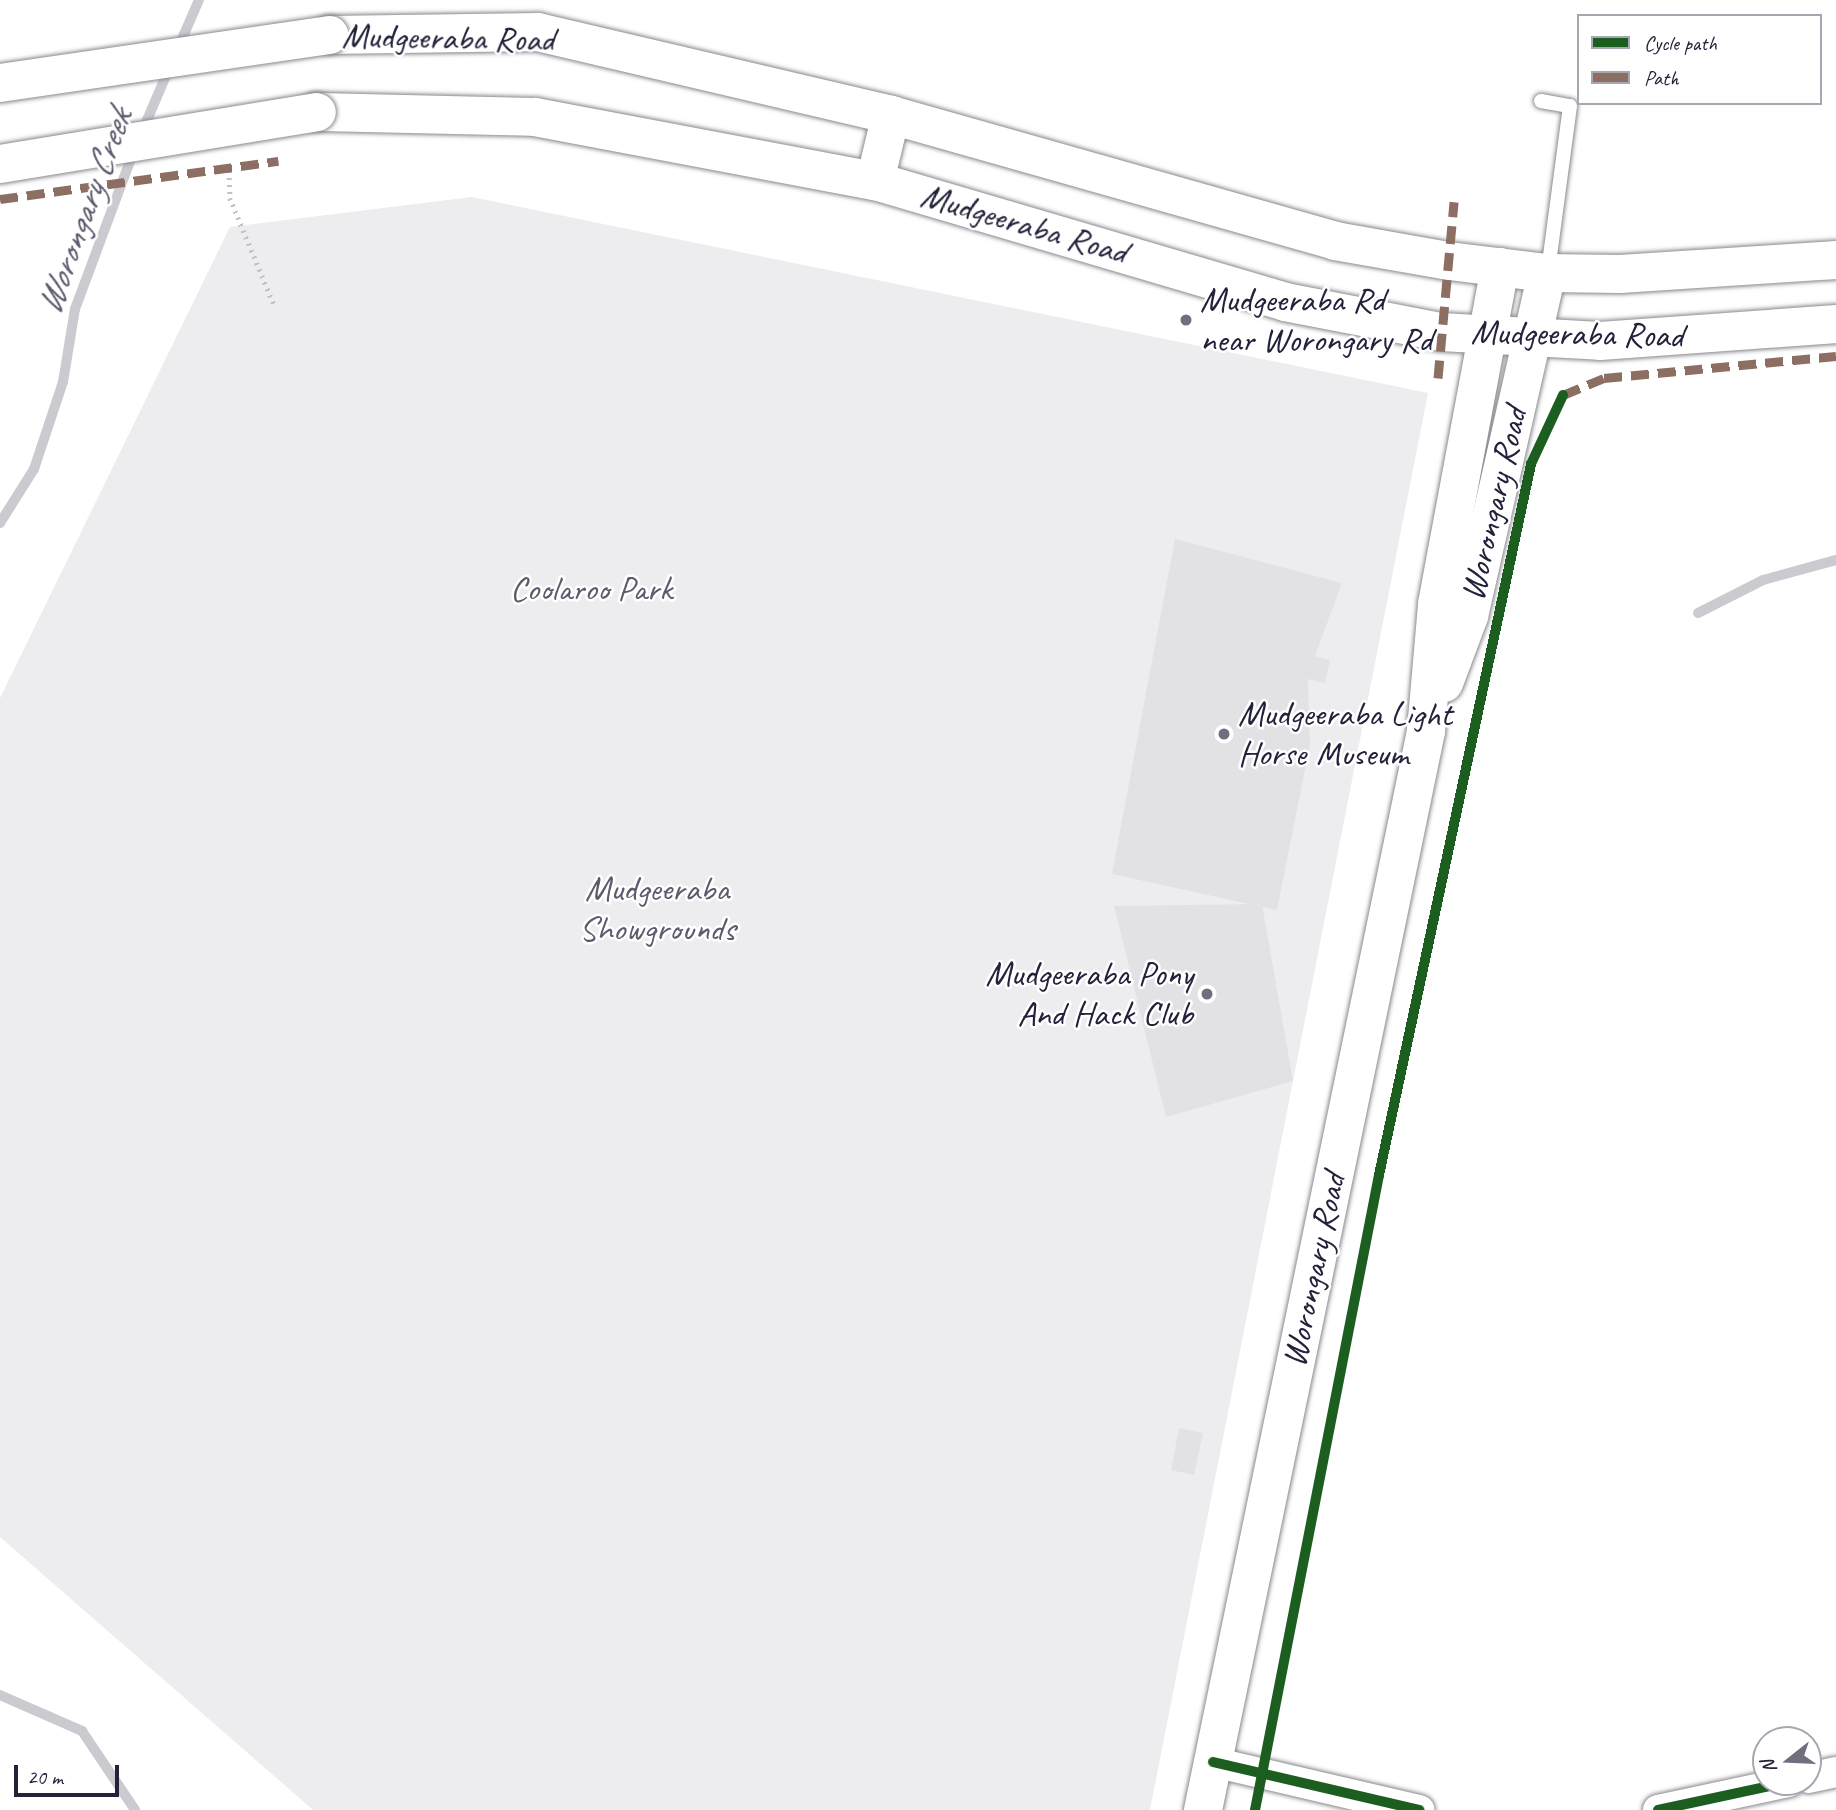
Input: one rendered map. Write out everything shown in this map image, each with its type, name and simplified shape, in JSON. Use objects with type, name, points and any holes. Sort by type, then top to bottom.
[{"type":"main road","name":"Mudgeeraba Road","points":[[0,83],[330,35],[538,33],[891,114],[1335,241],[1548,273],[1836,260]]},
{"type":"main road","name":"Mudgeeraba Road","points":[[0,164],[317,112],[535,117],[875,181],[1285,302],[1488,336],[1600,341],[1836,324]]},
{"type":"main road","name":"Mudgeeraba Road","points":[[875,181],[891,114]]},
{"type":"main road","name":"Worongary Road","points":[[1203,1810],[1426,731],[1437,604],[1500,267]]},
{"type":"main road","name":"Worongary Road","points":[[1426,731],[1469,615],[1548,273]]},
{"type":"street","points":[[1213,1762],[1420,1810]]},
{"type":"street","points":[[1658,1810],[1752,1790]]},
{"type":"lane","points":[[1541,101],[1570,106],[1548,273]]},
{"type":"green space","name":"Mudgeeraba Showgrounds","points":[[472,197],[1428,393],[1150,1810],[313,1810],[0,1537],[0,698],[230,227]]},
{"type":"building","name":"Mudgeeraba Light Horse Museum","points":[[1175,539],[1342,583],[1315,656],[1330,660],[1325,683],[1308,679],[1310,745],[1277,910],[1112,874]]},
{"type":"building","name":"Mudgeeraba Pony And Hack Club","points":[[1262,904],[1293,1081],[1166,1117],[1114,906]]},
{"type":"building","points":[[1179,1428],[1203,1433],[1194,1475],[1171,1470]]},
{"type":"waterway","name":"Worongary Creek","points":[[178,48],[199,0]]},
{"type":"waterway","name":"Worongary Creek","points":[[142,132],[170,66]]},
{"type":"waterway","name":"Worongary Creek","points":[[0,523],[34,469],[63,382],[75,309],[134,150]]},
{"type":"waterway","points":[[1698,613],[1763,580],[1836,560]]},
{"type":"waterway","name":"Worongary Creek","points":[[0,1695],[82,1731],[135,1810]]},
{"type":"marked path","points":[[0,199],[278,161]]},
{"type":"marked path","points":[[1438,378],[1454,202]]},
{"type":"marked path","points":[[1563,395],[1604,378],[1836,356]]},
{"type":"cycle path","points":[[1255,1810],[1379,1175],[1531,464],[1563,395]]},
{"type":"cycle path","points":[[1213,1762],[1420,1810]]},
{"type":"cycle path","points":[[1658,1810],[1752,1790]]},
{"type":"place","name":"Mudgeeraba Rd near Worongary Rd","points":[[1186,320]]},
{"type":"place","name":"Mudgeeraba Light Horse Museum","points":[[1224,734]]},
{"type":"place","name":"Mudgeeraba Pony And Hack Club","points":[[1207,994]]},
{"type":"park label","name":"Coolaroo Park","points":[[591,589]]}]
